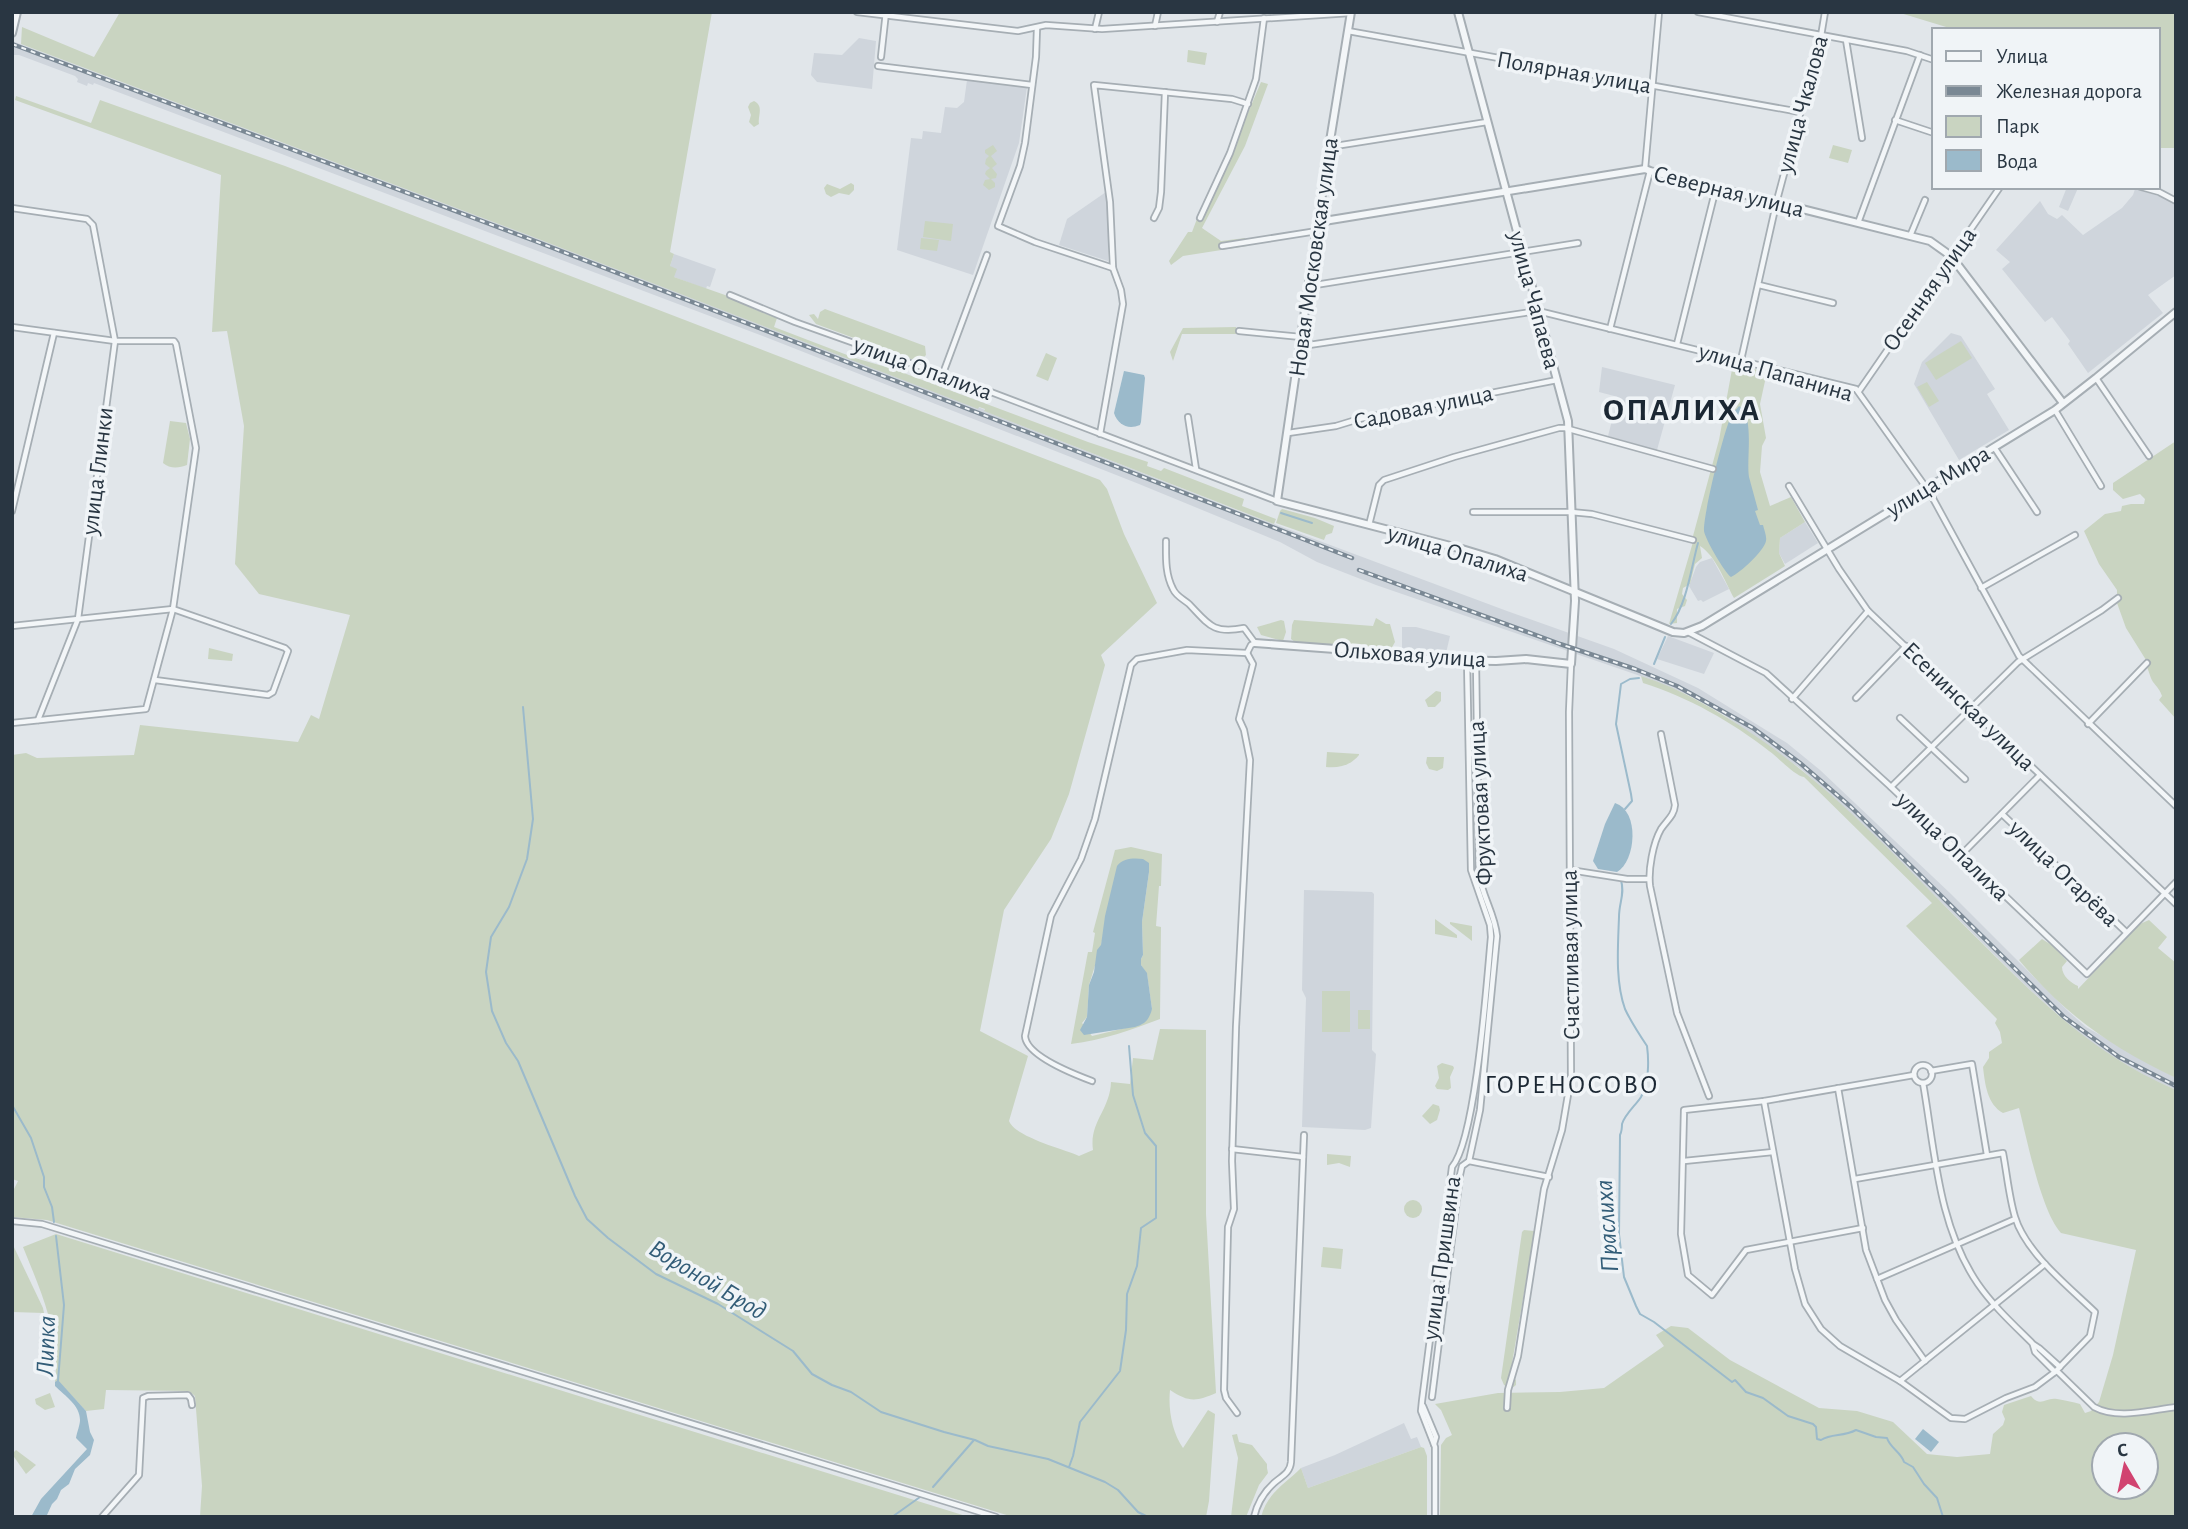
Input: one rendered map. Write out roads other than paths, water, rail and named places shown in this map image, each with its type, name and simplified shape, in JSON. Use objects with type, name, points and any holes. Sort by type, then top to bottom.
[{"type":"street","points":[[12,33],[17,12]]},
{"type":"street","points":[[857,12],[1018,31],[1054,25],[1095,29],[1351,12]]},
{"type":"street","points":[[1095,29],[1099,12]]},
{"type":"street","points":[[1155,26],[1158,12]]},
{"type":"street","points":[[1217,22],[1220,12]]},
{"type":"street","name":"Новая Московская улица","points":[[1277,501],[1351,12]]},
{"type":"street","name":"улица Чапаева","points":[[1458,12],[1570,430],[1575,594],[1571,664]]},
{"type":"street","points":[[1610,329],[1647,170],[1659,12]]},
{"type":"street","points":[[1698,12],[1932,59]]},
{"type":"street","name":"улица Чкалова","points":[[1741,360],[1776,204],[1825,12]]},
{"type":"street","points":[[881,57],[885,14]]},
{"type":"street","points":[[1200,218],[1230,153],[1256,79],[1264,18]]},
{"type":"street","points":[[1037,28],[1020,166],[998,226],[1045,246],[1113,268]]},
{"type":"street","name":"Полярная улица","points":[[1348,31],[1800,112]]},
{"type":"street","points":[[1846,40],[1862,138]]},
{"type":"street","points":[[1858,223],[1920,55]]},
{"type":"street","points":[[877,66],[1032,85]]},
{"type":"street","points":[[1100,434],[1123,304],[1113,268],[1110,202],[1094,85],[1232,99],[1248,104]]},
{"type":"street","points":[[1154,218],[1159,208],[1161,192],[1165,92]]},
{"type":"street","points":[[1895,120],[1932,132]]},
{"type":"street","points":[[1329,147],[1487,121]]},
{"type":"street","name":"Северная улица","points":[[1318,222],[1647,170],[1930,242],[1951,256],[2063,403]]},
{"type":"street","points":[[1677,344],[1716,188]]},
{"type":"street","name":"Осенняя улица","points":[[1859,391],[1999,189]]},
{"type":"street","points":[[2148,189],[2176,201]]},
{"type":"street","points":[[1910,236],[1925,200]]},
{"type":"street","name":"улица Глинки","points":[[12,208],[87,219],[93,225],[115,341],[78,619],[38,720]]},
{"type":"street","points":[[1222,246],[1317,230]]},
{"type":"street","points":[[1309,286],[1578,243]]},
{"type":"street","points":[[942,376],[987,255]]},
{"type":"street","points":[[1759,285],[1833,303]]},
{"type":"street","name":"улица Опалиха","points":[[730,295],[795,322],[942,376],[983,388],[1277,501],[1494,559],[1673,632],[1688,632],[1766,673],[1891,787],[2087,974],[2126,932]]},
{"type":"street","name":"улица Папанина","points":[[1238,331],[1301,341],[1309,345],[1538,311],[1859,391],[1926,488],[2022,660],[2176,806]]},
{"type":"street","name":"улица Мира","points":[[1688,632],[1702,626],[2055,410],[2176,312]]},
{"type":"street","points":[[12,327],[115,341],[174,341],[196,448],[173,609],[146,709],[12,723]]},
{"type":"street","points":[[12,511],[54,333]]},
{"type":"street","points":[[2096,378],[2150,456]]},
{"type":"street","name":"Садовая улица","points":[[1288,433],[1336,426],[1359,419],[1557,380]]},
{"type":"street","points":[[2055,410],[2101,486]]},
{"type":"street","points":[[1188,417],[1196,470]]},
{"type":"street","points":[[1369,526],[1379,485],[1384,480],[1454,457],[1559,428],[1713,469]]},
{"type":"street","points":[[1994,447],[2037,512]]},
{"type":"street","name":"Есенинская улица","points":[[1789,486],[1868,611],[2176,904]]},
{"type":"street","points":[[1473,512],[1592,514],[1693,540]]},
{"type":"street","points":[[1981,588],[2075,535]]},
{"type":"street","points":[[1166,541],[1166,565],[1177,595],[1211,626],[1233,630],[1244,628],[1252,645],[1247,653]]},
{"type":"street","points":[[1891,787],[2022,660],[2118,598]]},
{"type":"street","points":[[12,626],[173,609],[285,648],[288,653],[272,692],[268,695],[155,680]]},
{"type":"street","points":[[1792,699],[1868,611]]},
{"type":"street","name":"Ольховая улица","points":[[1252,645],[1365,651],[1435,660],[1526,659],[1571,664]]},
{"type":"street","points":[[1856,698],[1906,646]]},
{"type":"street","points":[[1092,1081],[1052,1063],[1028,1046],[1025,1037],[1051,916],[1080,859],[1095,819],[1131,666],[1137,659],[1169,652],[1187,650],[1247,653]]},
{"type":"street","points":[[1237,1413],[1226,1398],[1224,1390],[1228,1227],[1234,1209],[1232,1149],[1236,1027],[1250,760],[1239,719],[1253,664],[1247,653]]},
{"type":"street","name":"улица Пришвина","points":[[1435,1517],[1436,1437],[1422,1401],[1452,1167],[1460,1153],[1474,1089],[1491,937],[1490,925],[1471,870],[1467,660]]},
{"type":"street","name":"Фруктовая улица","points":[[1432,1397],[1460,1175],[1462,1166],[1469,1161],[1480,1110],[1497,936],[1496,925],[1483,893],[1479,874],[1476,661]]},
{"type":"street","points":[[2088,724],[2147,663]]},
{"type":"street","name":"Счастливая улица","points":[[1507,1408],[1508,1390],[1518,1356],[1544,1189],[1562,1130],[1571,1077],[1571,664]]},
{"type":"street","points":[[1900,718],[1965,779]]},
{"type":"street","points":[[1661,734],[1675,812],[1660,830],[1649,879],[1677,1013],[1709,1096]]},
{"type":"street","points":[[1962,854],[2040,775]]},
{"type":"street","name":"улица Огарёва","points":[[2002,814],[2126,932]]},
{"type":"street","points":[[1570,870],[1626,879],[1649,879]]},
{"type":"street","points":[[2126,932],[2176,883]]},
{"type":"street","points":[[1931,1071],[1972,1064],[1987,1155]]},
{"type":"street","points":[[1923,1083],[1915,1079],[1915,1070],[1924,1065],[1931,1071]]},
{"type":"street","points":[[1923,1083],[1928,1081],[1931,1071]]},
{"type":"street","points":[[1863,1228],[1746,1250],[1712,1295],[1688,1275],[1681,1234],[1684,1110],[1765,1101],[1914,1075]]},
{"type":"street","points":[[1923,1083],[1943,1204],[1956,1245],[1977,1283],[1994,1306],[2033,1344],[2035,1352],[2094,1408],[2126,1413],[2176,1407]]},
{"type":"street","points":[[1838,1088],[1866,1250],[1885,1300],[1896,1320],[1926,1360]]},
{"type":"street","points":[[1765,1101],[1795,1269],[1805,1304],[1821,1329],[1840,1346],[1900,1381],[1951,1418],[1965,1419],[2035,1387],[2057,1370],[2090,1336],[2095,1312],[2045,1264],[2026,1240],[2015,1219],[2003,1153],[1855,1179]]},
{"type":"street","points":[[1254,1517],[1257,1505],[1265,1493],[1290,1469],[1304,1135]]},
{"type":"street","points":[[1232,1149],[1303,1157]]},
{"type":"street","points":[[1684,1161],[1773,1152]]},
{"type":"street","points":[[1469,1161],[1549,1177]]},
{"type":"street","points":[[1877,1279],[2015,1219]]},
{"type":"street","points":[[12,1221],[42,1224],[996,1517]]},
{"type":"street","points":[[1900,1381],[2045,1264]]},
{"type":"street","points":[[102,1517],[139,1475],[143,1398],[188,1395],[192,1405]]},
{"type":"water","points":[[1124,371],[1144,375],[1145,378],[1141,422],[1140,425],[1131,427],[1118,421],[1114,413]]},
{"type":"water","points":[[1739,406],[1747,419],[1749,477],[1758,510],[1755,511],[1760,525],[1763,525],[1766,539],[1756,556],[1731,577],[1716,556],[1704,531],[1710,491],[1724,436],[1732,414]]},
{"type":"water","points":[[1615,803],[1623,808],[1632,825],[1628,858],[1617,872],[1598,869],[1593,861]]},
{"type":"water","points":[[1143,859],[1149,863],[1149,872],[1142,922],[1141,965],[1147,973],[1151,1013],[1146,1021],[1135,1027],[1084,1035],[1080,1030],[1087,1017],[1089,985],[1097,950],[1101,945],[1117,866],[1125,860]]},
{"type":"water","points":[[58,1380],[86,1411],[94,1440],[90,1455],[75,1469],[69,1484],[61,1490],[47,1515],[31,1517],[41,1499],[87,1449],[76,1438],[80,1420],[78,1410],[55,1386]]},
{"type":"water","points":[[1923,1429],[1939,1442],[1931,1452],[1915,1439]]},
{"type":"waterway","points":[[1281,513],[1312,523]]},
{"type":"waterway","name":"Праслиха","points":[[1671,624],[1685,596],[1698,543]]},
{"type":"waterway","name":"Праслиха","points":[[1654,664],[1665,637]]},
{"type":"waterway","name":"Праслиха","points":[[1625,809],[1632,801],[1616,724],[1621,684],[1639,678]]},
{"type":"waterway","name":"Вороной Брод","points":[[523,707],[533,819],[527,859],[509,907],[491,937],[486,972],[492,1011],[506,1043],[518,1061],[587,1219],[656,1274],[718,1304],[793,1351],[812,1374],[851,1392],[881,1412],[988,1446],[1048,1459],[1105,1482],[1118,1490],[1138,1512],[1148,1517]]},
{"type":"waterway","name":"Праслиха","points":[[1621,880],[1618,975],[1625,1009],[1647,1046],[1648,1058],[1644,1091],[1623,1120],[1620,1135],[1619,1234],[1624,1277],[1640,1314],[1732,1382],[1735,1380],[1746,1392],[1763,1398],[1788,1416],[1813,1424],[1816,1427],[1817,1439],[1856,1430],[1887,1438],[1904,1462],[1913,1467],[1937,1498],[1943,1517]]},
{"type":"waterway","points":[[1069,1467],[1080,1422],[1120,1371],[1126,1330],[1127,1294],[1137,1266],[1141,1228],[1156,1218],[1156,1146],[1145,1133],[1133,1095],[1129,1046]]},
{"type":"waterway","name":"Липка","points":[[12,1105],[31,1138],[44,1177],[44,1187],[52,1207],[54,1222]]},
{"type":"waterway","name":"Липка","points":[[56,1236],[64,1305],[58,1381]]},
{"type":"waterway","points":[[933,1487],[974,1440]]},
{"type":"waterway","points":[[892,1517],[920,1497]]},
{"type":"railway","points":[[12,44],[535,241],[1352,558]]},
{"type":"railway","points":[[1359,570],[1635,669],[1677,686],[1753,728],[1800,763],[1851,807],[2064,1017],[2119,1057],[2176,1086]]},
{"type":"district","name":"ОПАЛИХА","points":[[1682,409]]},
{"type":"district","name":"ГОРЕНОСОВО","points":[[1572,1084]]}]
